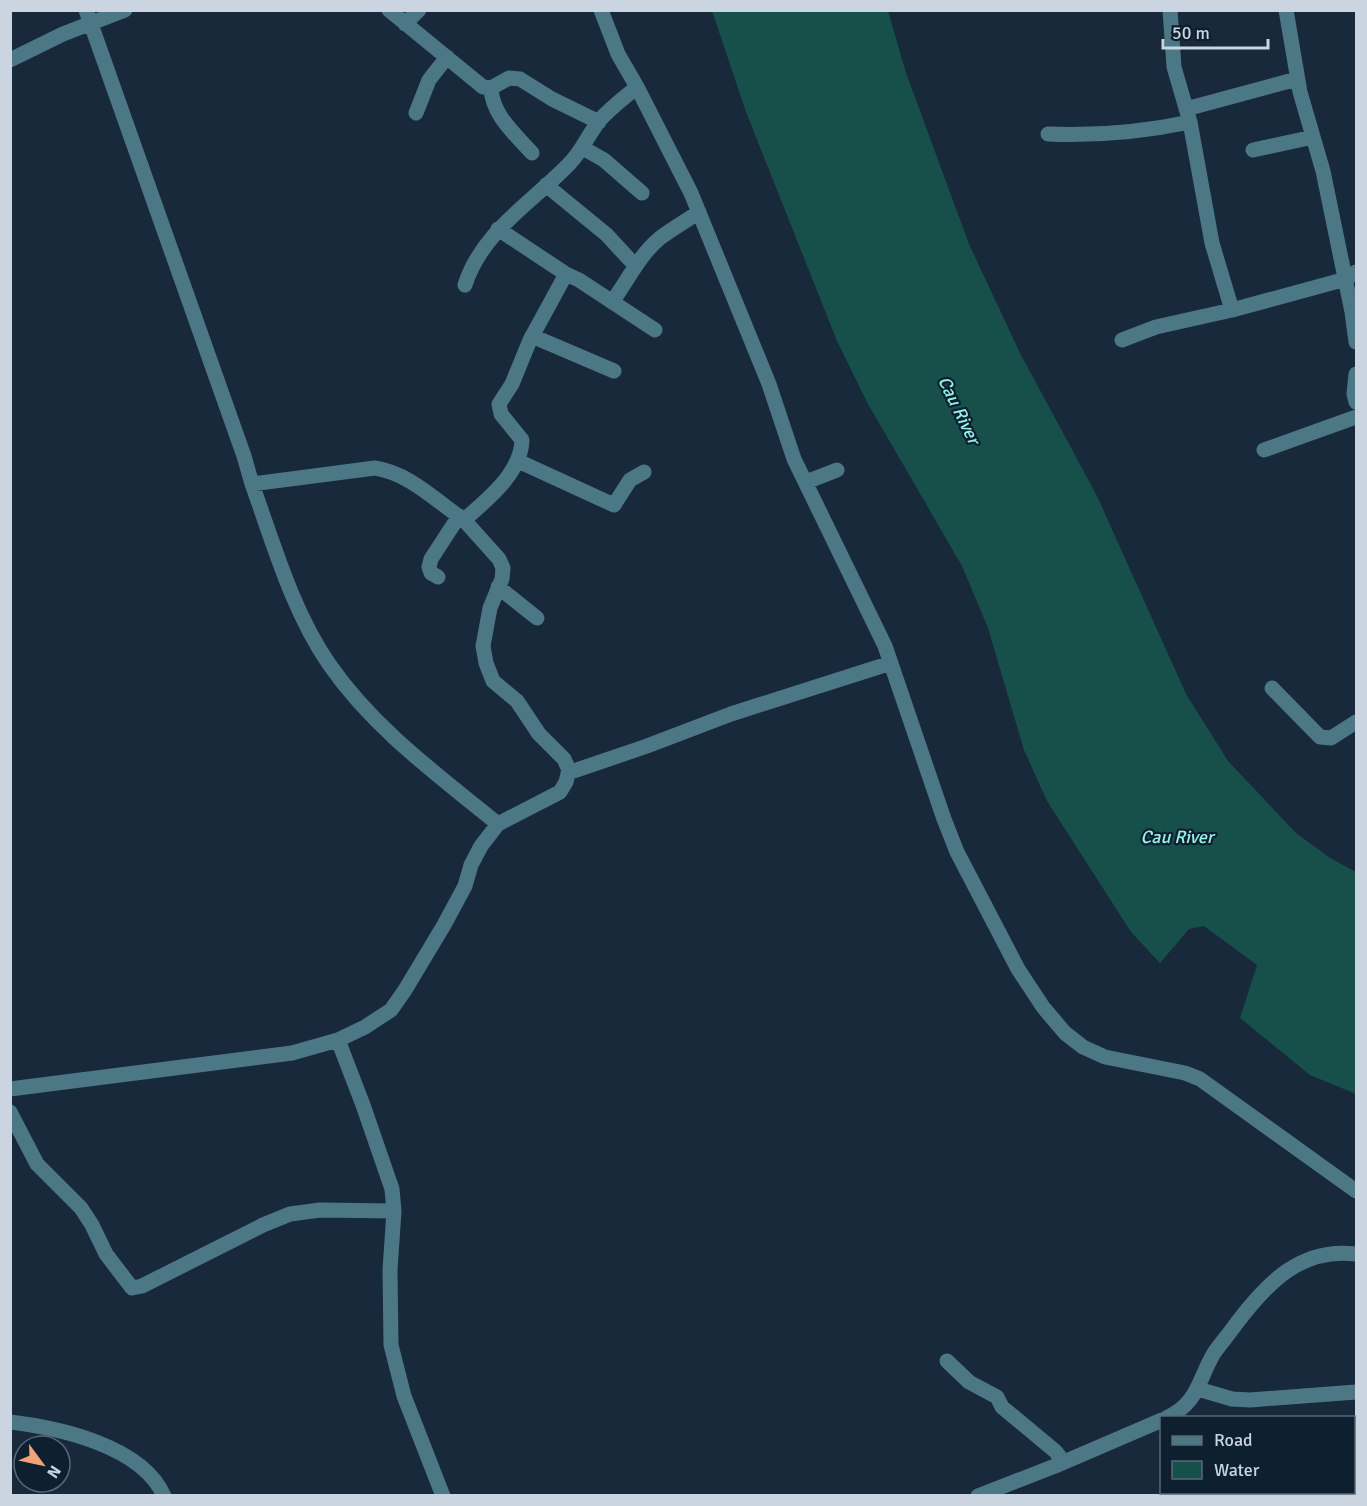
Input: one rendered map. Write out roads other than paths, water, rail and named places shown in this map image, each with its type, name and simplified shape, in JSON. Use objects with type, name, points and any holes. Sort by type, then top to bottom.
[{"type":"street","points":[[10,60],[63,34],[88,17],[125,10]]},
{"type":"street","points":[[389,10],[483,87],[491,88],[509,78],[520,79],[552,99],[598,122]]},
{"type":"street","points":[[405,24],[419,10]]},
{"type":"street","points":[[601,10],[614,46],[681,171],[699,212],[769,384],[789,447],[885,646],[957,852],[1018,969],[1043,1007],[1065,1033],[1083,1047],[1105,1056],[1185,1073],[1200,1079],[1356,1191]]},
{"type":"street","points":[[1170,10],[1174,67],[1188,115],[1212,243],[1232,310]]},
{"type":"street","points":[[1286,10],[1297,80],[1351,276],[1356,342]]},
{"type":"street","points":[[88,17],[295,601],[329,664],[370,713],[395,739],[494,828]]},
{"type":"street","points":[[416,113],[429,80],[447,57]]},
{"type":"street","points":[[1048,134],[1090,135],[1155,129],[1188,115],[1297,80]]},
{"type":"street","points":[[465,285],[475,262],[498,230],[569,164],[583,148],[598,122],[637,87]]},
{"type":"street","points":[[491,88],[493,105],[499,115],[532,153]]},
{"type":"street","points":[[1253,150],[1313,137]]},
{"type":"street","points":[[583,148],[604,160],[642,193]]},
{"type":"street","points":[[546,185],[607,235],[630,260]]},
{"type":"street","points":[[612,302],[652,246],[699,212]]},
{"type":"street","points":[[498,230],[655,330]]},
{"type":"street","points":[[438,577],[431,573],[429,567],[461,518],[487,500],[518,461],[522,451],[522,440],[501,414],[500,404],[512,384],[532,336],[566,274]]},
{"type":"street","points":[[1122,340],[1156,327],[1232,310],[1351,276]]},
{"type":"street","points":[[532,336],[614,371]]},
{"type":"street","points":[[1356,374],[1354,394],[1356,402]]},
{"type":"street","points":[[1264,450],[1356,417]]},
{"type":"street","points":[[518,461],[614,505],[630,480],[644,472]]},
{"type":"street","points":[[10,1089],[292,1053],[338,1040],[365,1027],[391,1010],[405,990],[444,925],[465,886],[471,865],[494,828],[560,792],[566,782],[568,773],[564,759],[539,734],[517,701],[494,681],[486,663],[483,646],[490,608],[503,568],[500,559],[461,518],[406,478],[391,470],[375,468],[252,484]]},
{"type":"street","points":[[806,482],[837,470]]},
{"type":"street","points":[[498,587],[537,618]]},
{"type":"street","points":[[568,773],[731,714],[891,663]]},
{"type":"street","points":[[1272,688],[1320,737],[1331,738],[1356,722]]},
{"type":"street","points":[[338,1040],[393,1189],[390,1270],[391,1345],[404,1396],[443,1496]]},
{"type":"street","points":[[10,1112],[37,1164],[81,1208],[93,1225],[106,1254],[132,1288],[142,1286],[262,1225],[290,1214],[320,1210],[394,1210]]},
{"type":"street","points":[[1192,1401],[1215,1353],[1254,1301],[1287,1269],[1325,1254],[1356,1254]]},
{"type":"street","points":[[947,1361],[969,1382],[997,1397],[1009,1414],[1055,1451],[1064,1462]]},
{"type":"street","points":[[1169,1416],[1192,1401],[1250,1400],[1356,1392]]},
{"type":"street","points":[[978,1496],[1160,1420]]},
{"type":"street","points":[[10,1422],[38,1425],[105,1445],[142,1465],[153,1476],[164,1496]]},
{"type":"water","name":"Cau River","points":[[712,11],[888,11],[906,73],[969,244],[1020,353],[1097,496],[1186,694],[1228,761],[1296,833],[1330,858],[1356,872],[1356,1094],[1310,1075],[1240,1018],[1257,965],[1204,926],[1189,929],[1160,963],[1131,932],[1047,801],[1024,750],[988,628],[962,566],[868,404],[837,341],[746,112]]}]
